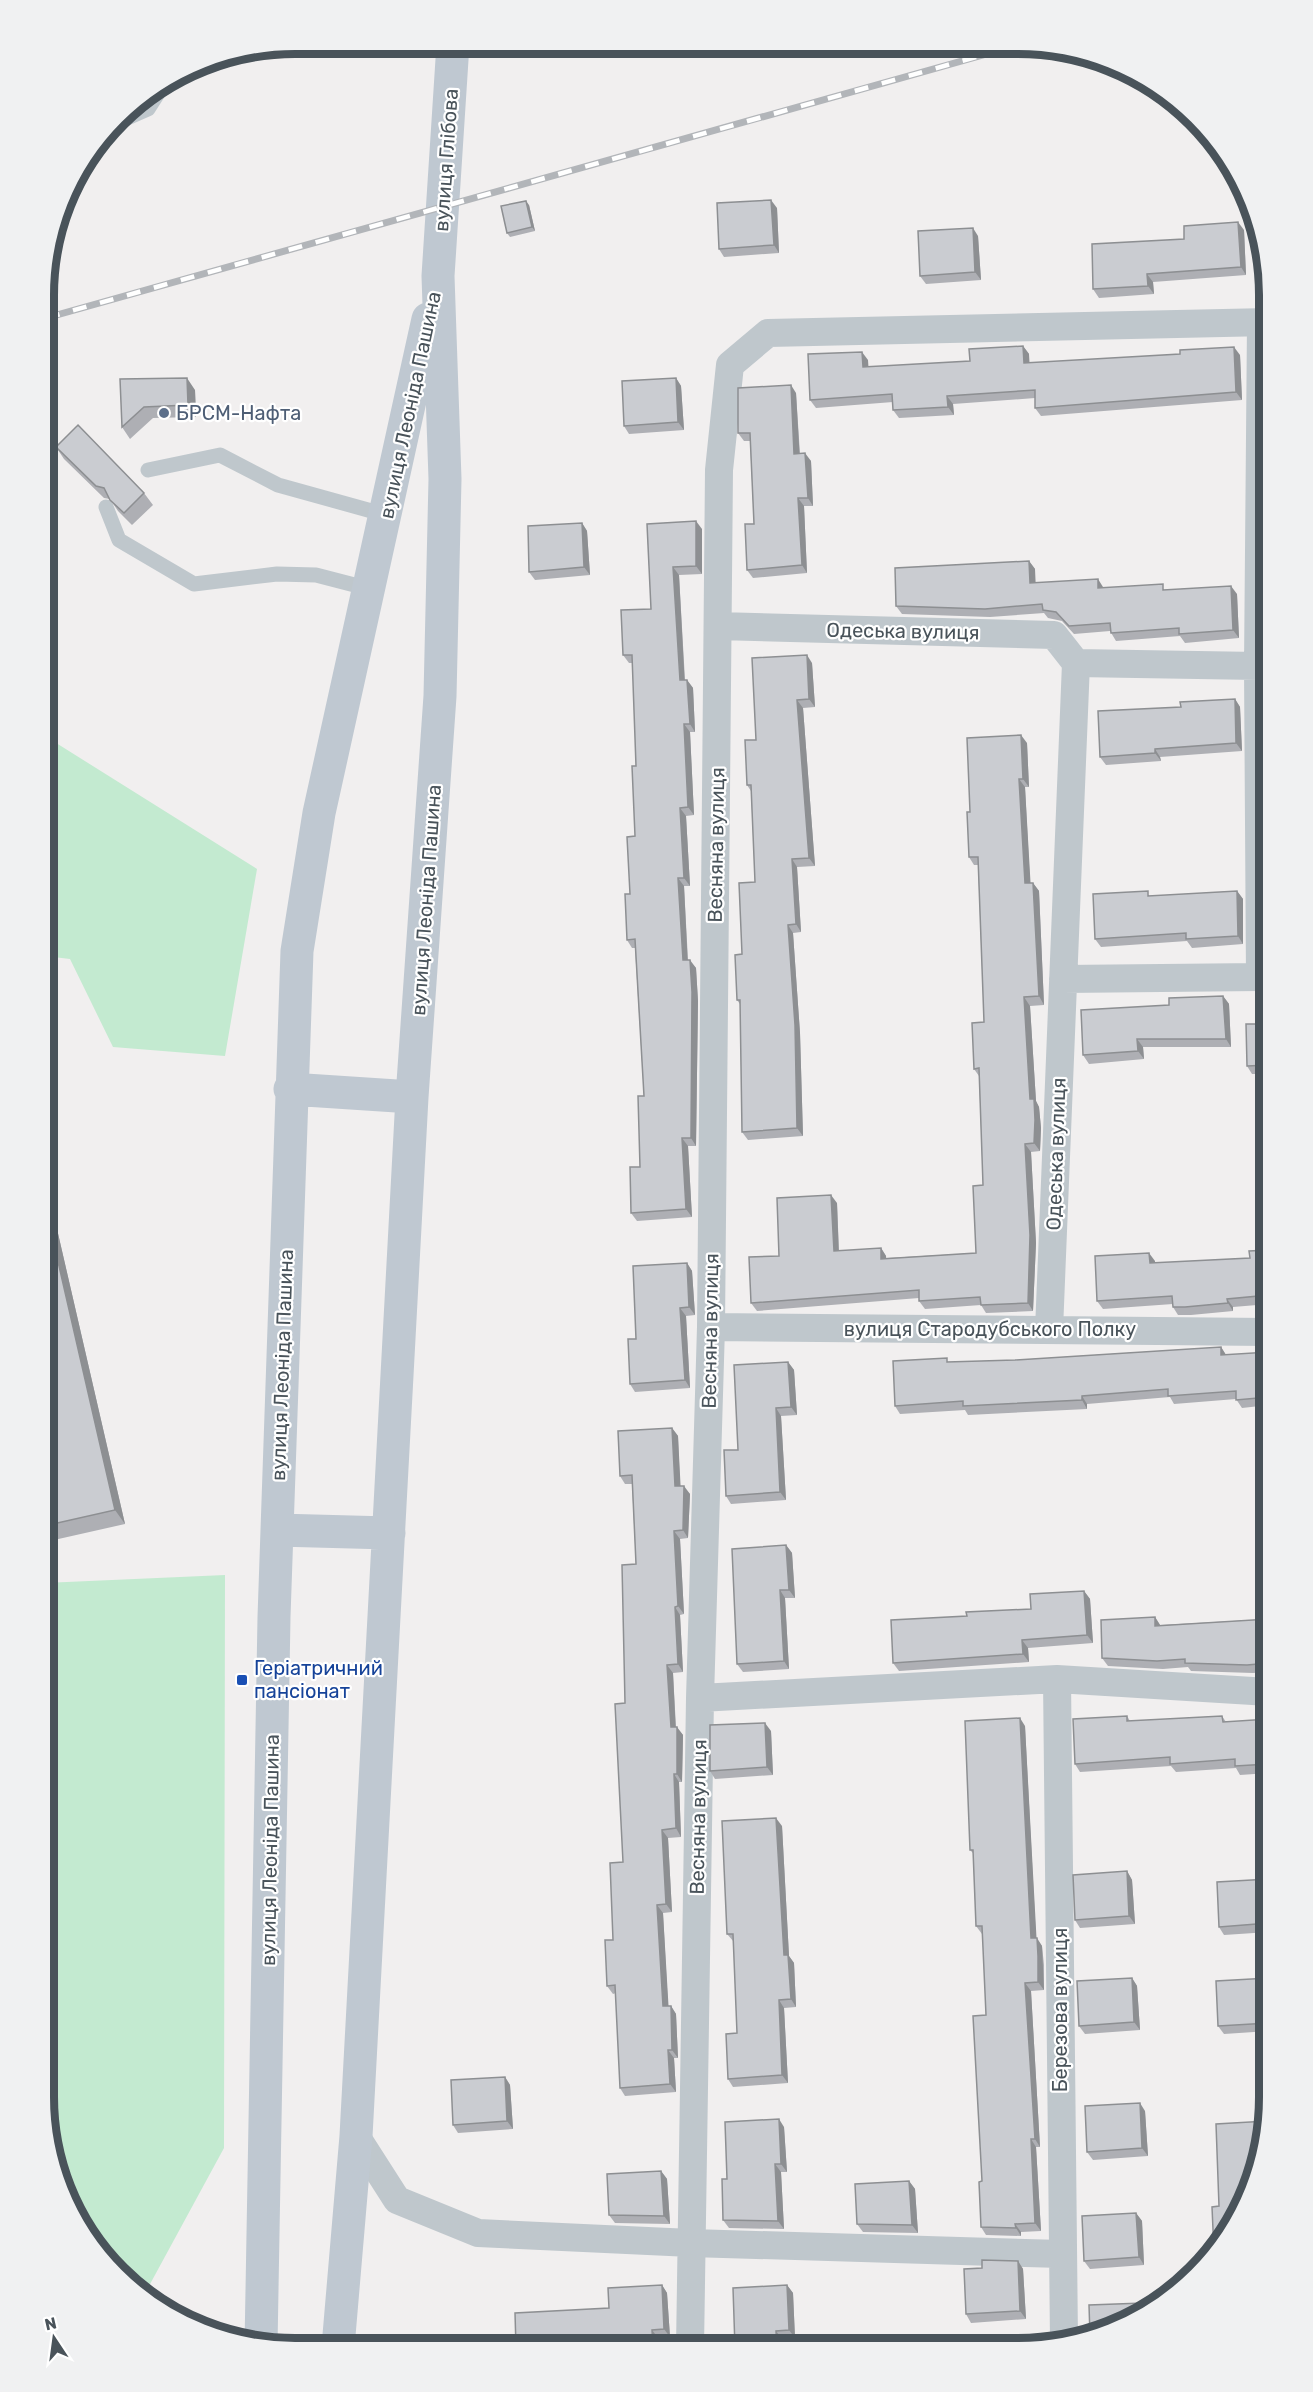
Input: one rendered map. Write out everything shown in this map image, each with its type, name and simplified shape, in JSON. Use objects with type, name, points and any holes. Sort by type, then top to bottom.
[{"type":"main road","name":"вулиця Глібова","points":[[438,276],[452,54]]},
{"type":"main road","name":"вулиця Леоніда Пашина","points":[[261,2335],[277,1530],[290,1089],[297,951],[319,813],[438,276]]},
{"type":"main road","name":"вулиця Леоніда Пашина","points":[[339,2338],[356,2136],[412,1097],[440,696],[445,479],[438,276]]},
{"type":"main road","points":[[290,1089],[412,1097]]},
{"type":"main road","points":[[277,1530],[389,1533]]},
{"type":"street","name":"Весняна вулиця","points":[[690,2338],[700,1698],[711,1327],[719,470],[730,365],[768,333],[1259,322]]},
{"type":"street","points":[[1259,617],[1259,822]]},
{"type":"street","name":"Одеська вулиця","points":[[718,626],[1054,635],[1076,663],[1049,1330]]},
{"type":"street","points":[[1076,663],[1258,666]]},
{"type":"street","points":[[1063,979],[1257,977]]},
{"type":"street","name":"вулиця Стародубського Полку","points":[[711,1327],[1259,1332]]},
{"type":"street","points":[[700,1698],[1057,1679],[1259,1691]]},
{"type":"street","name":"Березова вулиця","points":[[1057,1679],[1065,2333]]},
{"type":"street","points":[[356,2136],[397,2200],[478,2233],[691,2243],[1062,2254]]},
{"type":"lane","points":[[135,115],[148,110],[154,100]]},
{"type":"lane","points":[[148,470],[220,455],[278,485],[386,515]]},
{"type":"lane","points":[[106,507],[119,540],[194,584],[277,574],[316,575],[370,589]]},
{"type":"green space","points":[[54,742],[257,869],[225,1056],[113,1047],[70,959],[54,957]]},
{"type":"green space","points":[[225,1575],[224,2148],[148,2288],[114,2256],[86,2218],[72,2189],[62,2159],[56,2128],[54,2097],[54,1583]]},
{"type":"building","points":[[771,200],[774,245],[719,249],[717,203]]},
{"type":"building","points":[[526,201],[532,227],[507,233],[501,206]]},
{"type":"building","points":[[1238,222],[1241,267],[1147,274],[1148,286],[1093,289],[1092,244],[1184,239],[1184,226]]},
{"type":"building","points":[[973,228],[975,272],[920,276],[918,231]]},
{"type":"building","points":[[1023,346],[1024,363],[1180,354],[1180,350],[1234,347],[1236,392],[1035,408],[1035,390],[947,396],[948,407],[893,410],[892,394],[810,400],[808,354],[862,352],[863,367],[970,361],[969,349]]},
{"type":"building","points":[[187,378],[188,405],[144,407],[122,427],[120,379]]},
{"type":"building","points":[[676,378],[678,422],[624,426],[622,381]]},
{"type":"building","points":[[791,385],[794,454],[805,453],[808,498],[798,498],[802,565],[747,570],[745,524],[754,524],[750,433],[738,433],[738,388]]},
{"type":"building","points":[[78,425],[144,493],[124,513],[110,500],[104,488],[96,486],[56,447]]},
{"type":"building","points":[[696,521],[696,566],[673,567],[680,680],[687,680],[690,724],[684,724],[688,807],[680,808],[684,878],[678,878],[683,960],[690,960],[692,992],[691,1138],[682,1138],[686,1209],[631,1213],[630,1167],[640,1167],[638,1096],[644,1096],[635,939],[627,940],[625,894],[630,894],[627,837],[635,836],[632,766],[636,766],[632,655],[623,655],[621,610],[651,609],[647,524]]},
{"type":"building","points":[[582,523],[584,567],[529,572],[528,526]]},
{"type":"building","points":[[1029,561],[1030,583],[1098,579],[1098,588],[1163,584],[1163,590],[1231,586],[1233,630],[1179,634],[1179,628],[1111,633],[1110,623],[1069,626],[1056,612],[1043,610],[1042,604],[985,609],[896,606],[895,568]]},
{"type":"building","points":[[807,655],[809,699],[797,700],[809,858],[792,859],[796,924],[788,925],[795,1025],[797,1128],[742,1132],[740,1000],[737,1000],[735,955],[742,954],[739,883],[755,882],[751,785],[747,785],[745,740],[756,740],[752,658]]},
{"type":"building","points":[[1235,699],[1236,743],[1155,749],[1155,753],[1100,757],[1098,711],[1181,707],[1180,702]]},
{"type":"building","points":[[1021,735],[1023,779],[1019,779],[1025,883],[1033,883],[1039,996],[1024,997],[1030,1099],[1034,1099],[1035,1120],[1034,1143],[1025,1144],[1030,1235],[1028,1303],[981,1305],[980,1297],[919,1301],[919,1290],[751,1303],[749,1257],[779,1256],[777,1198],[831,1195],[834,1251],[881,1248],[881,1259],[976,1253],[973,1186],[983,1185],[979,1068],[974,1069],[972,1023],[984,1022],[978,857],[969,857],[967,738]]},
{"type":"building","points":[[1148,891],[1148,896],[1237,891],[1238,936],[1186,939],[1186,933],[1095,939],[1093,894]]},
{"type":"building","points":[[1223,996],[1226,1039],[1137,1039],[1138,1051],[1083,1055],[1081,1010],[1169,1005],[1169,998]]},
{"type":"building","points":[[1246,1024],[1259,1024],[1259,1065],[1247,1066]]},
{"type":"building","points":[[54,1244],[115,1510],[54,1524]]},
{"type":"building","points":[[1259,1250],[1259,1296],[1227,1299],[1228,1303],[1185,1307],[1173,1307],[1172,1296],[1097,1301],[1095,1256],[1149,1253],[1150,1263],[1250,1258],[1249,1251]]},
{"type":"building","points":[[687,1263],[689,1307],[680,1308],[685,1380],[630,1384],[628,1339],[636,1339],[633,1266]]},
{"type":"building","points":[[1221,1347],[1221,1355],[1259,1353],[1259,1398],[1236,1400],[1236,1391],[1168,1396],[1168,1389],[1082,1396],[1082,1400],[963,1406],[963,1401],[895,1406],[893,1361],[947,1358],[947,1362]]},
{"type":"building","points":[[788,1362],[791,1407],[776,1408],[780,1492],[726,1496],[724,1450],[738,1450],[734,1365]]},
{"type":"building","points":[[672,1428],[675,1486],[684,1486],[683,1530],[674,1531],[678,1664],[667,1665],[671,1727],[677,1727],[677,1774],[674,1774],[676,1828],[662,1830],[666,1904],[657,1905],[663,2006],[671,2006],[672,2050],[668,2050],[670,2084],[620,2088],[615,1985],[607,1986],[605,1940],[613,1940],[610,1863],[623,1862],[615,1704],[625,1703],[622,1565],[636,1564],[632,1475],[620,1476],[618,1431]]},
{"type":"building","points":[[786,1545],[789,1590],[780,1590],[784,1661],[737,1664],[732,1549]]},
{"type":"building","points":[[1084,1591],[1087,1635],[1022,1640],[1023,1654],[893,1663],[891,1620],[967,1616],[966,1612],[1031,1609],[1030,1594]]},
{"type":"building","points":[[1155,1617],[1155,1626],[1259,1620],[1259,1664],[1185,1663],[1185,1659],[1157,1661],[1102,1658],[1101,1620]]},
{"type":"building","points":[[1127,1716],[1127,1721],[1222,1716],[1223,1722],[1259,1720],[1259,1765],[1235,1766],[1235,1759],[1170,1764],[1170,1757],[1075,1764],[1073,1719]]},
{"type":"building","points":[[1020,1718],[1031,1938],[1037,1938],[1038,1956],[1038,1982],[1025,1983],[1035,2139],[1031,2139],[1035,2223],[1015,2224],[1016,2228],[981,2227],[979,2182],[982,2181],[973,2016],[986,2015],[982,1926],[976,1926],[973,1850],[970,1850],[965,1721]]},
{"type":"building","points":[[765,1723],[767,1767],[710,1771],[710,1725]]},
{"type":"building","points":[[776,1818],[784,1955],[788,1955],[791,1999],[779,2000],[782,2075],[728,2079],[726,2034],[737,2033],[733,1934],[727,1934],[722,1821]]},
{"type":"building","points":[[1127,1871],[1129,1916],[1075,1920],[1073,1875]]},
{"type":"building","points":[[1259,1880],[1259,1924],[1219,1927],[1217,1882]]},
{"type":"building","points":[[1132,1978],[1134,2022],[1079,2026],[1077,1981]]},
{"type":"building","points":[[1259,1979],[1259,2024],[1218,2026],[1216,1981]]},
{"type":"building","points":[[505,2077],[507,2121],[453,2125],[451,2080]]},
{"type":"building","points":[[1140,2103],[1142,2148],[1087,2152],[1085,2106]]},
{"type":"building","points":[[779,2119],[781,2164],[775,2164],[778,2221],[723,2220],[722,2179],[727,2179],[725,2122]]},
{"type":"building","points":[[1257,2122],[1251,2159],[1241,2189],[1227,2218],[1213,2238],[1212,2207],[1219,2206],[1216,2124]]},
{"type":"building","points":[[661,2171],[664,2216],[609,2215],[607,2174]]},
{"type":"building","points":[[909,2181],[912,2225],[857,2224],[855,2184]]},
{"type":"building","points":[[1136,2213],[1139,2257],[1084,2261],[1082,2216]]},
{"type":"building","points":[[982,2260],[1018,2261],[1020,2311],[966,2314],[964,2269],[982,2268]]},
{"type":"building","points":[[662,2285],[664,2329],[652,2330],[652,2338],[516,2338],[515,2313],[609,2308],[608,2288]]},
{"type":"building","points":[[787,2285],[789,2330],[776,2331],[776,2338],[735,2338],[733,2288]]},
{"type":"building","points":[[1143,2303],[1110,2320],[1090,2327],[1089,2305]]},
{"type":"railway","points":[[54,316],[987,54]]},
{"type":"place","name":"БРСМ-Нафта","points":[[164,413]]},
{"type":"place","name":"Геріатричний пансіонат","points":[[242,1680]]}]
